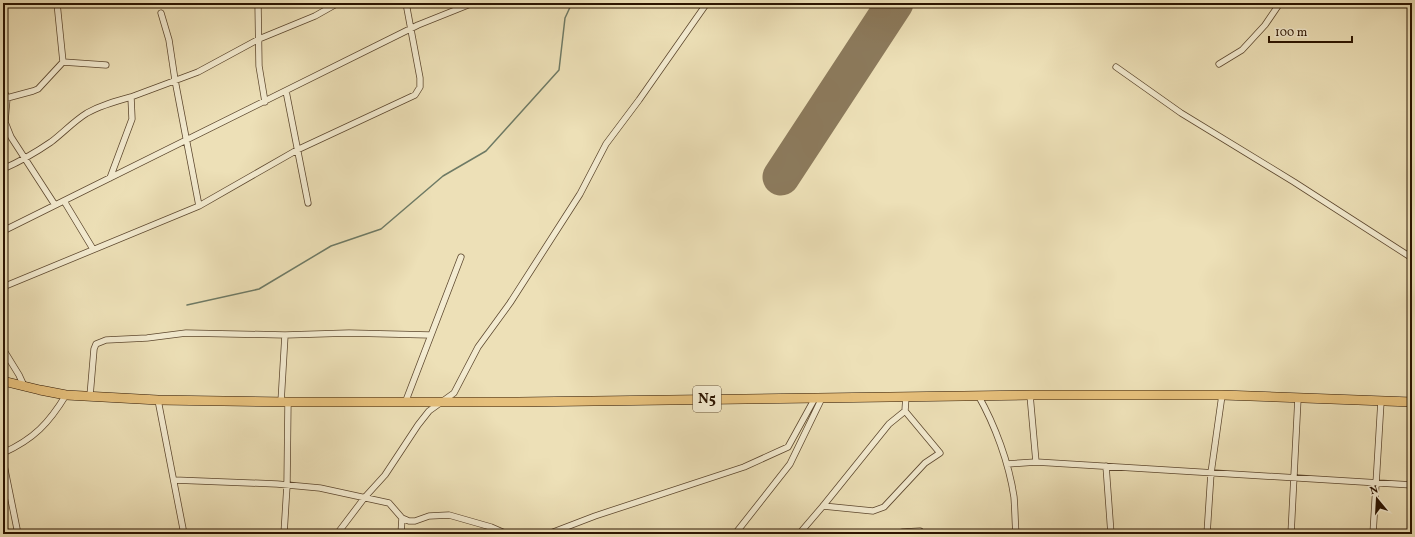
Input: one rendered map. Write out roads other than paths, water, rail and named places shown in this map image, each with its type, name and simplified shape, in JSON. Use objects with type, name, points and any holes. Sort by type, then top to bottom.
[{"type":"highway","name":"N5","points":[[3,381],[66,395],[158,400],[284,402],[439,403],[978,395],[1222,395],[1412,402]]},
{"type":"street","points":[[7,98],[38,89],[63,62],[57,3]]},
{"type":"street","points":[[258,3],[260,66],[265,102]]},
{"type":"street","points":[[3,169],[25,159],[52,141],[73,122],[89,112],[104,105],[198,72],[259,39],[315,16],[338,3]]},
{"type":"street","points":[[3,287],[199,206],[297,150],[416,95],[420,87],[420,78],[406,3]]},
{"type":"street","points":[[3,231],[410,29],[472,3]]},
{"type":"street","points":[[337,534],[365,497],[385,475],[418,425],[439,403],[454,393],[478,347],[510,303],[580,194],[606,144],[639,100],[707,3]]},
{"type":"street","points":[[1219,64],[1242,50],[1265,25],[1280,3]]},
{"type":"street","points":[[161,13],[169,40],[175,80],[199,206]]},
{"type":"street","points":[[63,62],[106,65]]},
{"type":"street","points":[[1116,67],[1181,113],[1320,198],[1412,258]]},
{"type":"street","points":[[3,89],[7,98],[5,127],[55,205]]},
{"type":"street","points":[[286,91],[308,203]]},
{"type":"street","points":[[110,178],[132,119],[130,97]]},
{"type":"street","points":[[64,201],[93,250]]},
{"type":"street","points":[[405,403],[430,334],[461,257]]},
{"type":"street","points":[[90,396],[94,349],[96,344],[100,341],[159,337],[186,332],[286,335],[349,333],[430,334]]},
{"type":"street","points":[[284,534],[288,485],[284,402],[286,335]]},
{"type":"street","points":[[3,349],[24,386]]},
{"type":"street","points":[[3,453],[34,435],[54,414],[66,395]]},
{"type":"street","points":[[978,395],[989,414],[1007,464],[1014,498],[1016,534]]},
{"type":"street","points":[[1030,395],[1036,462]]},
{"type":"street","points":[[1207,534],[1211,473],[1222,395]]},
{"type":"street","points":[[823,506],[873,511],[884,507],[925,463],[940,453],[905,411],[906,396]]},
{"type":"street","points":[[548,534],[595,516],[744,467],[788,447],[818,398]]},
{"type":"street","points":[[735,534],[790,464],[818,398]]},
{"type":"street","points":[[1291,534],[1298,398]]},
{"type":"street","points":[[158,400],[184,534]]},
{"type":"street","points":[[1373,534],[1377,483],[1380,401]]},
{"type":"street","points":[[800,534],[889,424],[905,411]]},
{"type":"street","points":[[3,460],[17,529]]},
{"type":"street","points":[[1007,464],[1036,462],[1412,485]]},
{"type":"street","points":[[1106,466],[1111,534]]},
{"type":"street","points":[[174,480],[288,485],[320,488],[389,503],[402,518],[409,521],[415,522],[429,516],[449,516],[491,527],[507,534]]},
{"type":"street","points":[[401,534],[402,518]]},
{"type":"street","points":[[894,534],[920,531]]},
{"type":"waterway","points":[[187,305],[259,289],[331,246],[381,229],[443,176],[486,151],[559,70],[565,18],[572,3]]}]
